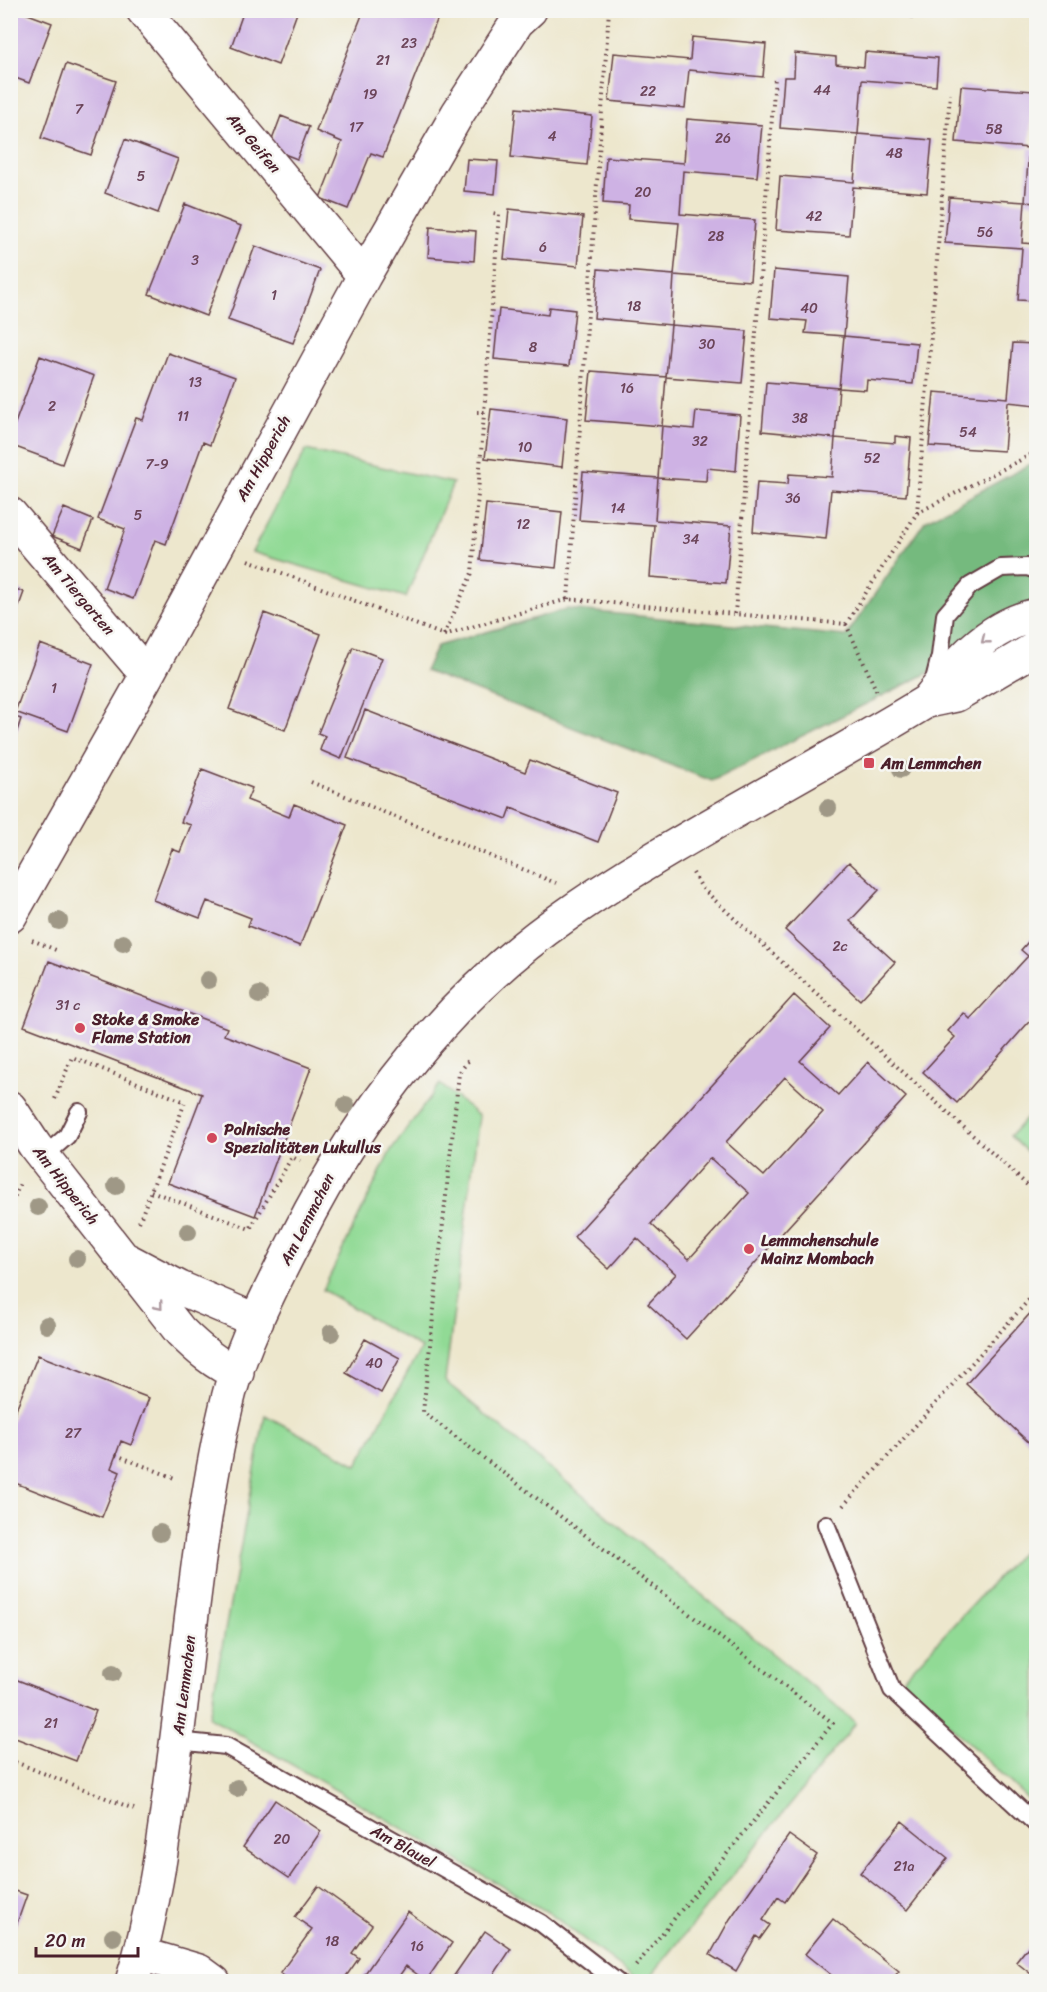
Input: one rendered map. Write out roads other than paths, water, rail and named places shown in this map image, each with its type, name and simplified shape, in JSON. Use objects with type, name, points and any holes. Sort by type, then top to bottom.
[{"type":"street","name":"Am Geifen","points":[[143,10],[364,276]]},
{"type":"street","name":"Am Hipperich","points":[[10,916],[147,675],[364,276],[458,113],[517,22],[530,10]]},
{"type":"street","name":"Am Tiergarten","points":[[10,514],[147,675]]},
{"type":"street","name":"Am Lemmchen","points":[[927,701],[959,661],[996,631],[1026,617],[1036,615]]},
{"type":"street","name":"Am Lemmchen","points":[[137,1968],[164,1842],[193,1604],[226,1404],[257,1321],[289,1253],[339,1158],[392,1084],[476,990],[516,954],[564,916],[679,843],[927,701],[956,695],[1036,648]]},
{"type":"street","name":"Am Hipperich","points":[[10,1108],[33,1167],[125,1259],[157,1305],[180,1331],[222,1367],[237,1373]]},
{"type":"street","name":"Am Hipperich","points":[[125,1259],[180,1288],[257,1321]]},
{"type":"street","points":[[137,1968],[199,1971],[214,1982]]},
{"type":"lane","points":[[927,701],[940,656],[945,615],[969,586],[1001,568],[1027,567],[1036,570]]},
{"type":"lane","points":[[33,1167],[68,1136],[79,1112]]},
{"type":"lane","points":[[826,1524],[892,1690],[1036,1824]]},
{"type":"lane","name":"Am Blauel","points":[[177,1741],[226,1746],[541,1923],[624,1977]]},
{"type":"place","name":"Am Lemmchen","points":[[869,763]]},
{"type":"place","name":"Stoke & Smoke Flame Station","points":[[80,1028]]},
{"type":"place","name":"Polnische Spezialitäten Lukullus","points":[[212,1138]]},
{"type":"place","name":"Lemmchenschule Mainz Mombach","points":[[749,1249]]}]
